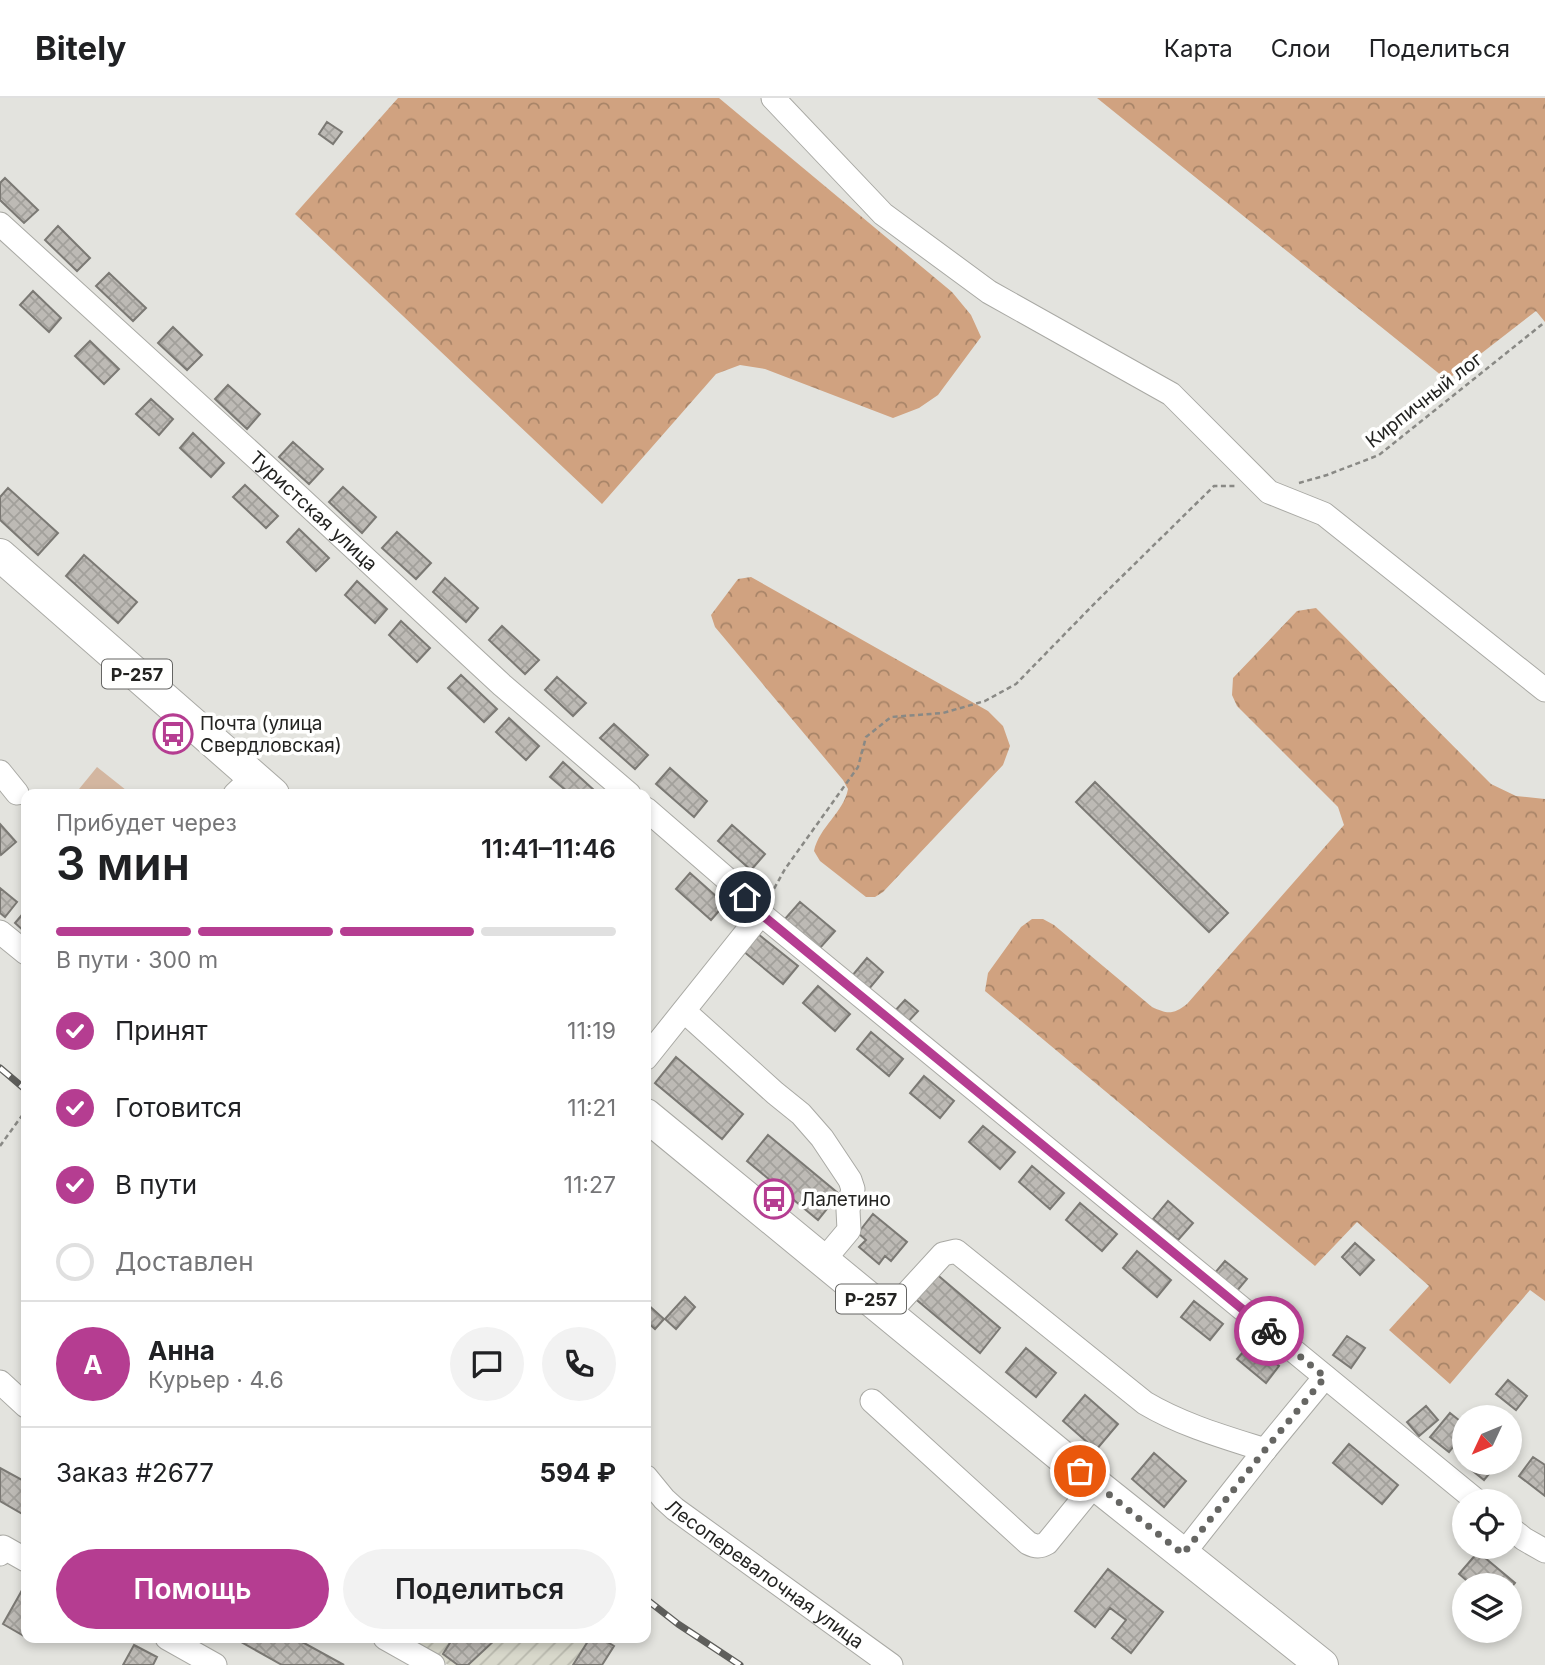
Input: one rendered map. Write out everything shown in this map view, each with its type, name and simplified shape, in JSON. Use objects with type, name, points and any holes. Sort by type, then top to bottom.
[{"type":"highway","name":"Р-257","points":[[0,555],[254,789]]},
{"type":"highway","name":"Р-257","points":[[651,1119],[1095,1484],[1322,1665]]},
{"type":"street","points":[[773,98],[883,214],[989,292],[1171,394],[1269,492],[1324,514],[1545,690]]},
{"type":"street","name":"Туристская улица","points":[[0,224],[502,685],[623,789]]},
{"type":"street","points":[[0,772],[17,793]]},
{"type":"street","points":[[651,813],[729,880],[761,914],[1462,1489]]},
{"type":"street","points":[[651,1052],[761,914]]},
{"type":"street","points":[[0,932],[21,949]]},
{"type":"street","points":[[684,1011],[801,1114],[822,1138],[850,1180],[853,1189],[848,1210],[849,1230],[823,1261]]},
{"type":"street","points":[[888,1314],[943,1254],[956,1251],[1145,1403],[1181,1422],[1265,1450]]},
{"type":"street","points":[[1183,1554],[1325,1377]]},
{"type":"street","points":[[0,1382],[21,1401]]},
{"type":"street","points":[[872,1401],[1028,1543],[1035,1546],[1047,1543],[1095,1484]]},
{"type":"street","name":"Лесоперевалочная улица","points":[[651,1483],[675,1509],[891,1665]]},
{"type":"street","points":[[1522,1537],[1545,1551]]},
{"type":"street","points":[[2,1550],[21,1558]]},
{"type":"street","points":[[174,1643],[202,1662]]},
{"type":"street","points":[[394,1643],[433,1665]]},
{"type":"path","name":"Кирпичный лог","points":[[1269,492],[1327,475],[1379,455],[1545,322]]},
{"type":"path","points":[[761,914],[785,869],[858,767],[866,737],[891,717],[943,713],[985,701],[1016,684],[1214,486],[1245,486],[1269,492]]},
{"type":"path","points":[[0,1146],[21,1117]]},
{"type":"shaded area","points":[[97,767],[125,789],[79,789]]},
{"type":"shaded area","points":[[587,1643],[573,1665],[449,1665],[406,1644]]},
{"type":"green space","points":[[398,98],[719,98],[952,292],[971,315],[981,337],[938,395],[919,408],[893,418],[765,369],[740,365],[716,374],[602,504],[295,214]]},
{"type":"green space","points":[[1097,98],[1545,98],[1545,322],[1536,311],[1447,380]]},
{"type":"green space","points":[[751,577],[988,711],[1003,726],[1010,746],[1003,765],[883,892],[875,897],[866,897],[820,861],[814,851],[821,834],[846,797],[848,789],[843,780],[715,627],[711,615],[738,579]]},
{"type":"green space","points":[[1316,608],[1491,784],[1516,796],[1545,799],[1545,1301],[1530,1290],[1450,1384],[1389,1330],[1429,1286],[1357,1222],[1315,1266],[985,991],[988,973],[1021,927],[1032,919],[1043,919],[1054,925],[1152,1007],[1174,1012],[1187,1004],[1344,825],[1338,807],[1237,706],[1232,695],[1233,678],[1297,611]]},
{"type":"building","points":[[327,122],[342,132],[333,144],[319,134]]},
{"type":"building","points":[[5,178],[38,210],[24,223],[0,200],[0,183]]},
{"type":"building","points":[[58,226],[90,258],[77,271],[45,240]]},
{"type":"building","points":[[109,273],[146,308],[133,321],[96,286]]},
{"type":"building","points":[[33,291],[61,318],[49,332],[20,305]]},
{"type":"building","points":[[173,327],[202,355],[187,370],[158,343]]},
{"type":"building","points":[[90,341],[119,369],[104,384],[75,356]]},
{"type":"building","points":[[228,385],[260,414],[247,429],[215,399]]},
{"type":"building","points":[[151,399],[173,419],[159,435],[136,414]]},
{"type":"building","points":[[193,433],[224,463],[211,477],[180,448]]},
{"type":"building","points":[[293,442],[323,469],[309,484],[279,457]]},
{"type":"building","points":[[245,485],[278,516],[266,528],[233,497]]},
{"type":"building","points":[[343,487],[376,517],[362,533],[329,502]]},
{"type":"building","points":[[8,488],[58,533],[38,555],[0,520],[0,497]]},
{"type":"building","points":[[299,529],[329,558],[316,571],[287,542]]},
{"type":"building","points":[[397,532],[431,563],[416,579],[382,548]]},
{"type":"building","points":[[84,555],[137,602],[118,623],[66,576]]},
{"type":"building","points":[[445,578],[478,608],[466,622],[433,592]]},
{"type":"building","points":[[357,581],[387,609],[375,623],[345,595]]},
{"type":"building","points":[[401,621],[430,648],[417,662],[389,635]]},
{"type":"building","points":[[502,626],[539,660],[525,674],[489,640]]},
{"type":"building","points":[[461,675],[497,709],[484,722],[448,688]]},
{"type":"building","points":[[557,677],[586,703],[573,716],[545,690]]},
{"type":"building","points":[[509,718],[539,746],[526,760],[496,732]]},
{"type":"building","points":[[614,724],[648,755],[635,769],[600,738]]},
{"type":"building","points":[[563,762],[593,789],[564,789],[550,777]]},
{"type":"building","points":[[670,768],[707,801],[694,817],[656,784]]},
{"type":"building","points":[[1095,782],[1228,913],[1209,932],[1076,802]]},
{"type":"building","points":[[0,824],[16,842],[1,855],[0,853]]},
{"type":"building","points":[[732,825],[765,854],[751,870],[718,841]]},
{"type":"building","points":[[690,873],[725,904],[711,920],[676,889]]},
{"type":"building","points":[[0,888],[17,902],[5,917],[0,913]]},
{"type":"building","points":[[800,902],[835,931],[819,949],[785,919]]},
{"type":"building","points":[[21,916],[21,928],[15,923]]},
{"type":"building","points":[[758,934],[798,966],[783,984],[743,951]]},
{"type":"building","points":[[867,958],[883,972],[868,990],[852,976]]},
{"type":"building","points":[[818,986],[850,1014],[835,1031],[803,1003]]},
{"type":"building","points":[[905,1000],[918,1011],[905,1025],[893,1013]]},
{"type":"building","points":[[871,1032],[903,1059],[889,1076],[857,1049]]},
{"type":"building","points":[[676,1057],[743,1114],[722,1139],[655,1083]]},
{"type":"building","points":[[924,1076],[954,1101],[940,1118],[910,1093]]},
{"type":"building","points":[[983,1126],[1015,1152],[1000,1169],[969,1142]]},
{"type":"building","points":[[768,1135],[839,1194],[818,1220],[747,1161]]},
{"type":"building","points":[[1032,1166],[1064,1193],[1050,1209],[1019,1182]]},
{"type":"building","points":[[1168,1201],[1193,1223],[1178,1240],[1153,1219]]},
{"type":"building","points":[[1080,1203],[1117,1234],[1102,1251],[1066,1220]]},
{"type":"building","points":[[873,1214],[907,1242],[891,1261],[885,1256],[879,1264],[859,1247],[866,1240],[858,1233]]},
{"type":"building","points":[[1355,1243],[1374,1260],[1360,1275],[1342,1257]]},
{"type":"building","points":[[1137,1251],[1171,1280],[1157,1297],[1123,1268]]},
{"type":"building","points":[[1225,1261],[1247,1279],[1236,1292],[1214,1274]]},
{"type":"building","points":[[934,1272],[1000,1328],[980,1353],[913,1297]]},
{"type":"building","points":[[685,1297],[695,1307],[676,1329],[665,1319]]},
{"type":"building","points":[[1194,1301],[1223,1324],[1210,1340],[1181,1317]]},
{"type":"building","points":[[651,1307],[664,1319],[655,1329],[651,1325]]},
{"type":"building","points":[[1347,1336],[1365,1348],[1351,1368],[1333,1355]]},
{"type":"building","points":[[1251,1343],[1279,1366],[1266,1383],[1237,1359]]},
{"type":"building","points":[[1026,1348],[1056,1373],[1036,1397],[1006,1372]]},
{"type":"building","points":[[1508,1380],[1527,1396],[1520,1405],[1510,1405],[1496,1394]]},
{"type":"building","points":[[1085,1395],[1118,1424],[1096,1450],[1063,1421]]},
{"type":"building","points":[[1426,1406],[1438,1420],[1419,1436],[1407,1422]]},
{"type":"building","points":[[1450,1413],[1452,1415],[1452,1448],[1449,1452],[1430,1437]]},
{"type":"building","points":[[1349,1444],[1398,1485],[1382,1504],[1333,1463]]},
{"type":"building","points":[[1154,1453],[1186,1481],[1164,1507],[1132,1479]]},
{"type":"building","points":[[1533,1457],[1545,1465],[1545,1496],[1519,1476]]},
{"type":"building","points":[[0,1468],[21,1479],[21,1513],[0,1501]]},
{"type":"building","points":[[1472,1559],[1486,1559],[1503,1573],[1460,1573]]},
{"type":"building","points":[[1108,1569],[1163,1612],[1131,1653],[1112,1638],[1126,1620],[1110,1608],[1095,1627],[1075,1611]]},
{"type":"building","points":[[21,1592],[21,1634],[3,1624]]},
{"type":"building","points":[[243,1643],[304,1643],[344,1665],[282,1665]]},
{"type":"building","points":[[450,1643],[492,1643],[468,1665],[458,1665],[443,1654]]},
{"type":"building","points":[[587,1643],[609,1643],[614,1646],[602,1665],[573,1665]]},
{"type":"building","points":[[134,1645],[157,1657],[153,1665],[123,1665]]},
{"type":"railway","points":[[0,1068],[21,1086]]},
{"type":"railway","points":[[651,1603],[740,1665]]},
{"type":"way so far","points":[[1080,1471],[1183,1554],[1325,1377],[1269,1331]]},
{"type":"place","name":"Почта (улица Свердловская)","points":[[173,734]]},
{"type":"place","name":"Лалетино","points":[[774,1199]]},
{"type":"route","points":[[745,897],[761,914],[1269,1331]]}]
